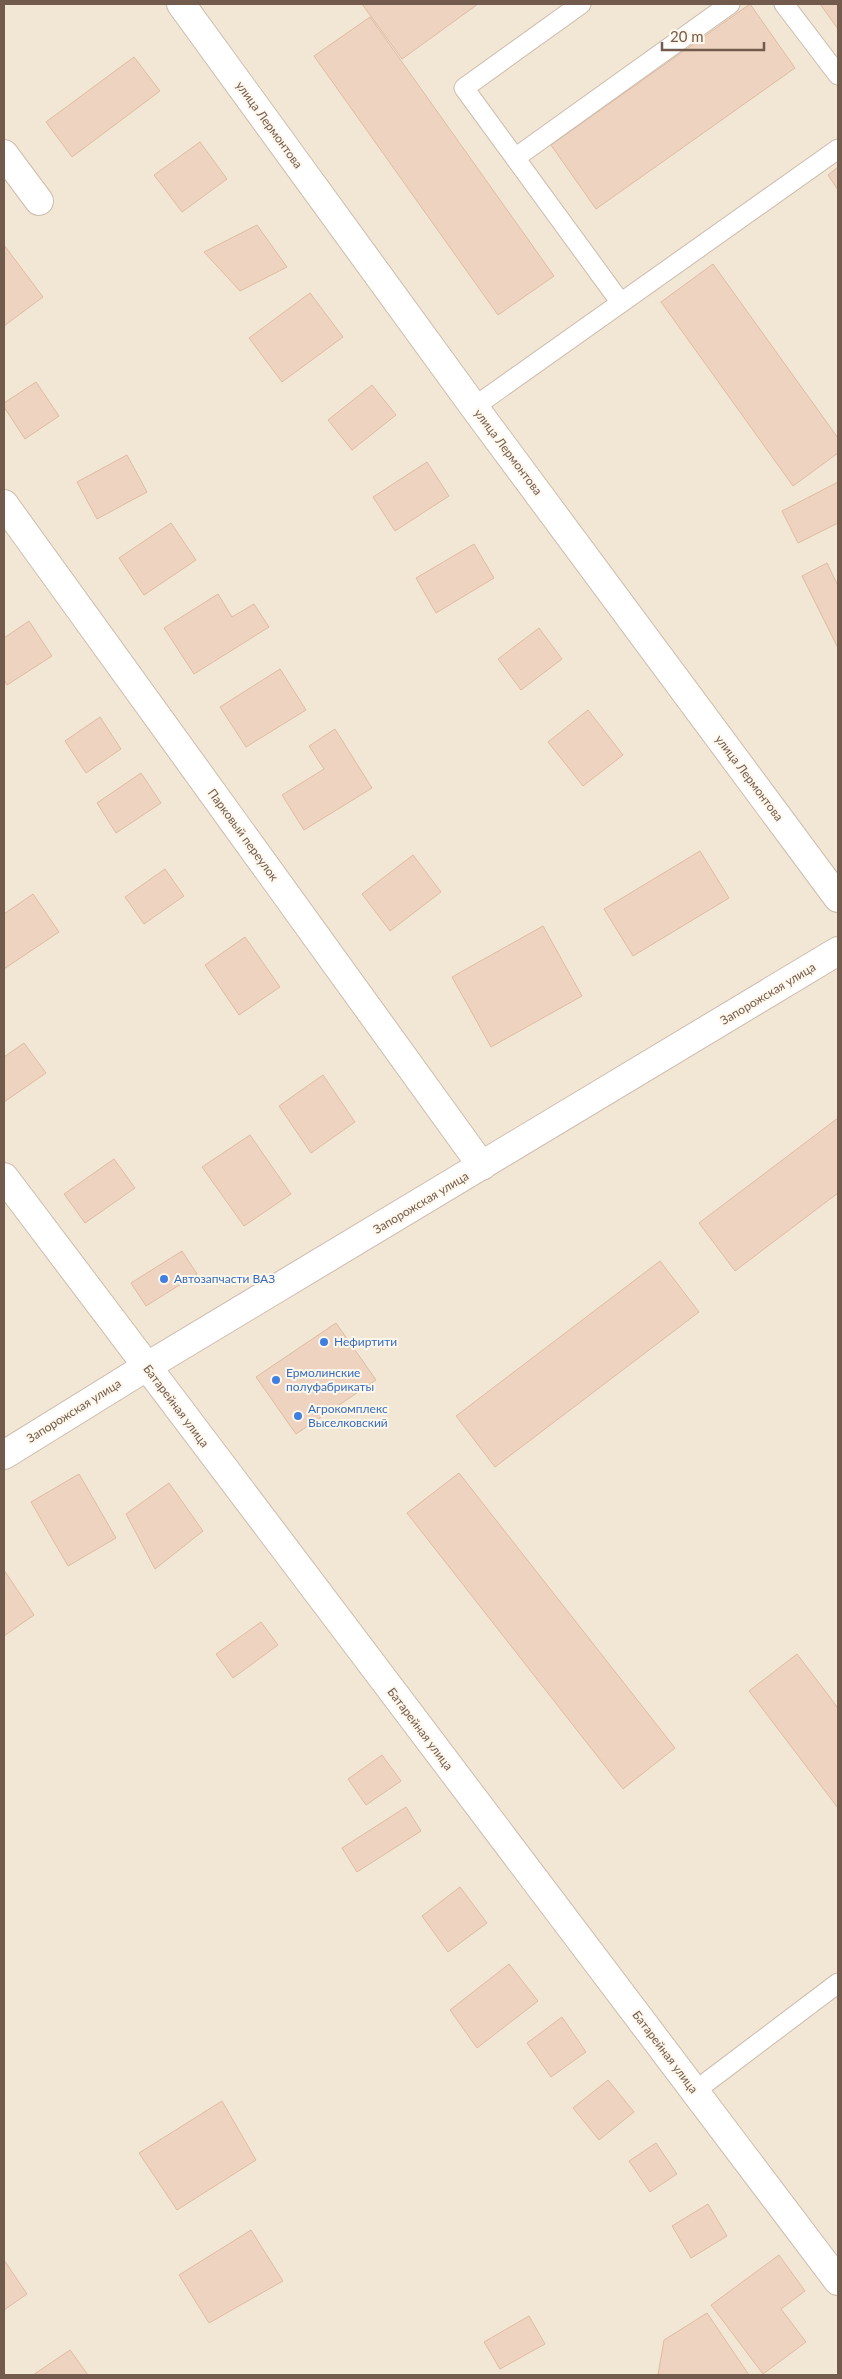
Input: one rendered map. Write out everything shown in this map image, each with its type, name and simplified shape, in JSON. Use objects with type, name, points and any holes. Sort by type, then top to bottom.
[{"type":"street","name":"улица Лермонтова","points":[[181,4],[474,407],[838,898]]},
{"type":"street","points":[[4,154],[39,201]]},
{"type":"street","name":"Парковый переулок","points":[[4,504],[482,1166]]},
{"type":"street","name":"Запорожская улица","points":[[4,1455],[146,1367],[838,951]]},
{"type":"street","name":"Батарейная улица","points":[[4,1176],[146,1367],[838,2281]]},
{"type":"lane","points":[[580,4],[464,88],[621,303]]},
{"type":"lane","points":[[515,158],[730,4]]},
{"type":"lane","points":[[784,4],[838,75]]},
{"type":"lane","points":[[474,407],[838,150]]},
{"type":"lane","points":[[695,2091],[838,1983]]},
{"type":"shaded area","points":[[4,4],[838,4],[838,2375],[4,2375]]},
{"type":"building","points":[[362,4],[478,4],[402,59]]},
{"type":"building","points":[[750,4],[795,68],[596,209],[551,145]]},
{"type":"building","points":[[820,4],[838,4],[838,29]]},
{"type":"building","points":[[370,17],[554,276],[498,315],[314,56]]},
{"type":"building","points":[[134,57],[160,91],[72,157],[46,122]]},
{"type":"building","points":[[200,142],[227,179],[182,212],[154,175]]},
{"type":"building","points":[[838,167],[838,190],[828,175]]},
{"type":"building","points":[[257,225],[287,267],[240,291],[204,252]]},
{"type":"building","points":[[4,245],[43,297],[4,326]]},
{"type":"building","points":[[713,264],[838,438],[838,453],[793,486],[661,302]]},
{"type":"building","points":[[310,293],[343,337],[282,382],[249,338]]},
{"type":"building","points":[[36,382],[59,416],[25,439],[4,407],[4,403]]},
{"type":"building","points":[[372,385],[396,415],[352,450],[328,420]]},
{"type":"building","points":[[127,455],[147,492],[97,519],[77,482]]},
{"type":"building","points":[[427,462],[449,496],[395,531],[373,497]]},
{"type":"building","points":[[838,482],[838,523],[798,543],[782,511]]},
{"type":"building","points":[[171,523],[196,560],[144,595],[119,558]]},
{"type":"building","points":[[474,544],[494,578],[436,613],[416,578]]},
{"type":"building","points":[[827,563],[838,586],[838,648],[802,576]]},
{"type":"building","points":[[218,594],[232,617],[254,604],[269,627],[194,674],[164,628]]},
{"type":"building","points":[[29,621],[52,656],[7,685],[4,680],[4,638]]},
{"type":"building","points":[[539,628],[562,659],[521,690],[498,659]]},
{"type":"building","points":[[280,669],[306,710],[246,747],[220,707]]},
{"type":"building","points":[[588,710],[623,755],[583,786],[548,742]]},
{"type":"building","points":[[100,717],[121,749],[86,773],[65,741]]},
{"type":"building","points":[[335,729],[372,788],[304,830],[282,795],[324,769],[309,746]]},
{"type":"building","points":[[141,773],[161,803],[116,833],[97,803]]},
{"type":"building","points":[[700,851],[729,898],[633,956],[604,909]]},
{"type":"building","points":[[413,855],[441,892],[390,931],[362,894]]},
{"type":"building","points":[[165,869],[184,896],[144,924],[125,897]]},
{"type":"building","points":[[33,894],[59,932],[4,969],[4,914]]},
{"type":"building","points":[[543,926],[582,996],[491,1047],[452,977]]},
{"type":"building","points":[[245,937],[280,987],[239,1015],[205,965]]},
{"type":"building","points":[[24,1043],[46,1073],[4,1102],[4,1057]]},
{"type":"building","points":[[323,1075],[355,1122],[311,1153],[279,1106]]},
{"type":"building","points":[[838,1118],[838,1193],[735,1271],[699,1223]]},
{"type":"building","points":[[250,1135],[291,1194],[244,1226],[202,1167]]},
{"type":"building","points":[[114,1159],[135,1188],[85,1223],[64,1194]]},
{"type":"building","name":"Автозапчасти ВАЗ","points":[[182,1251],[197,1274],[146,1306],[131,1283]]},
{"type":"building","points":[[660,1261],[699,1312],[495,1467],[456,1416]]},
{"type":"building","points":[[336,1323],[376,1380],[296,1434],[256,1377]]},
{"type":"building","points":[[459,1473],[675,1748],[623,1789],[407,1513]]},
{"type":"building","points":[[79,1474],[116,1538],[68,1566],[31,1502]]},
{"type":"building","points":[[169,1483],[203,1531],[155,1569],[126,1514]]},
{"type":"building","points":[[4,1570],[34,1615],[4,1636]]},
{"type":"building","points":[[261,1622],[278,1645],[233,1678],[216,1654]]},
{"type":"building","points":[[797,1654],[838,1708],[838,1808],[749,1691]]},
{"type":"building","points":[[382,1755],[401,1781],[366,1805],[348,1779]]},
{"type":"building","points":[[406,1807],[421,1831],[357,1872],[342,1848]]},
{"type":"building","points":[[460,1887],[487,1923],[448,1952],[422,1916]]},
{"type":"building","points":[[509,1964],[538,2001],[477,2048],[450,2010]]},
{"type":"building","points":[[562,2017],[586,2052],[551,2077],[527,2043]]},
{"type":"building","points":[[608,2080],[634,2112],[599,2140],[573,2108]]},
{"type":"building","points":[[222,2101],[256,2160],[177,2210],[139,2153]]},
{"type":"building","points":[[656,2143],[677,2174],[650,2192],[629,2161]]},
{"type":"building","points":[[708,2204],[727,2236],[691,2258],[672,2226]]},
{"type":"building","points":[[251,2230],[283,2281],[209,2323],[179,2275]]},
{"type":"building","points":[[779,2255],[805,2291],[781,2309],[806,2342],[763,2374],[711,2305]]},
{"type":"building","points":[[4,2260],[27,2294],[4,2310]]},
{"type":"building","points":[[707,2313],[749,2375],[658,2375],[664,2340]]},
{"type":"building","points":[[529,2316],[545,2344],[500,2369],[484,2342]]},
{"type":"building","points":[[70,2350],[88,2375],[33,2375]]},
{"type":"place","name":"Автозапчасти ВАЗ","points":[[164,1279]]},
{"type":"place","name":"Нефиртити","points":[[324,1342]]},
{"type":"place","name":"Ермолинские полуфабрикаты","points":[[276,1380]]},
{"type":"place","name":"Агрокомплекс Выселковский","points":[[298,1416]]}]
